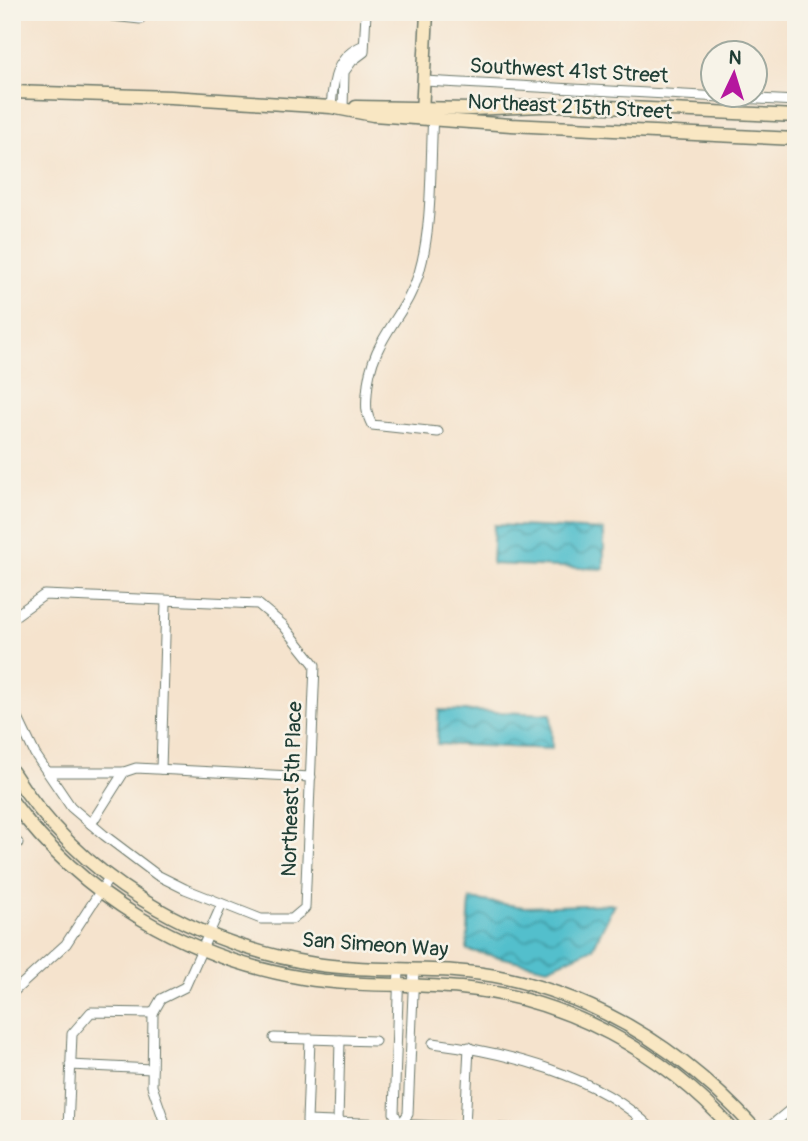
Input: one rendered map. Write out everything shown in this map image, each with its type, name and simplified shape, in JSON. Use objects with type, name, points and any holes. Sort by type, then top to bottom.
[{"type":"street","points":[[113,12],[112,16],[140,19],[141,12]]},
{"type":"street","points":[[337,108],[335,73],[348,53],[364,45],[366,12]]},
{"type":"street","points":[[427,12],[424,81],[428,113],[425,246],[418,276],[374,353],[368,374],[366,414],[372,425],[383,428],[438,432]]},
{"type":"street","name":"Southwest 41st Street","points":[[424,81],[796,100]]},
{"type":"street","name":"Northeast 215th Street","points":[[12,92],[171,97],[337,108],[373,115],[565,105],[796,116]]},
{"type":"street","points":[[675,110],[676,94]]},
{"type":"street","name":"Northeast 215th Street","points":[[428,113],[796,139]]},
{"type":"street","points":[[12,618],[44,595],[166,603],[161,769]]},
{"type":"street","name":"Northeast 5th Place","points":[[12,706],[22,729],[71,807],[157,875],[261,919],[292,919],[305,908],[315,665],[283,625],[258,604],[166,603]]},
{"type":"street","points":[[12,734],[22,729]]},
{"type":"street","points":[[48,772],[124,772],[136,768],[311,776]]},
{"type":"street","name":"San Simeon Way","points":[[12,771],[46,817],[109,878],[151,906],[209,935],[251,950],[317,964],[463,971],[505,978],[592,1006],[640,1031],[694,1069],[755,1129]]},
{"type":"street","points":[[91,824],[124,772]]},
{"type":"street","name":"San Simeon Way","points":[[12,801],[41,837],[101,892],[161,931],[202,951],[261,970],[305,979],[498,993],[585,1022],[636,1048],[686,1082],[733,1129]]},
{"type":"street","points":[[12,993],[66,944],[109,878]]},
{"type":"street","points":[[167,1129],[152,1086],[153,1013],[161,999],[185,987],[222,904]]},
{"type":"street","points":[[399,968],[394,1113],[401,1126]]},
{"type":"street","points":[[401,1126],[408,1114],[414,969]]},
{"type":"street","points":[[68,1129],[72,1034],[91,1012],[153,1013]]},
{"type":"street","points":[[274,1038],[375,1041]]},
{"type":"street","points":[[310,1039],[307,1121],[528,1129]]},
{"type":"street","points":[[338,1122],[340,1040]]},
{"type":"street","points":[[433,1043],[505,1054],[576,1080],[652,1129]]},
{"type":"street","points":[[465,1126],[469,1047]]},
{"type":"street","points":[[71,1065],[152,1069]]},
{"type":"street","points":[[767,1129],[796,1105]]},
{"type":"street","points":[[627,1129],[641,1120]]},
{"type":"water","points":[[494,525],[604,530],[604,569],[492,564]]},
{"type":"water","points":[[439,710],[551,714],[552,749],[437,744]]},
{"type":"water","points":[[470,899],[524,907],[614,904],[593,948],[548,968],[467,950]]}]
